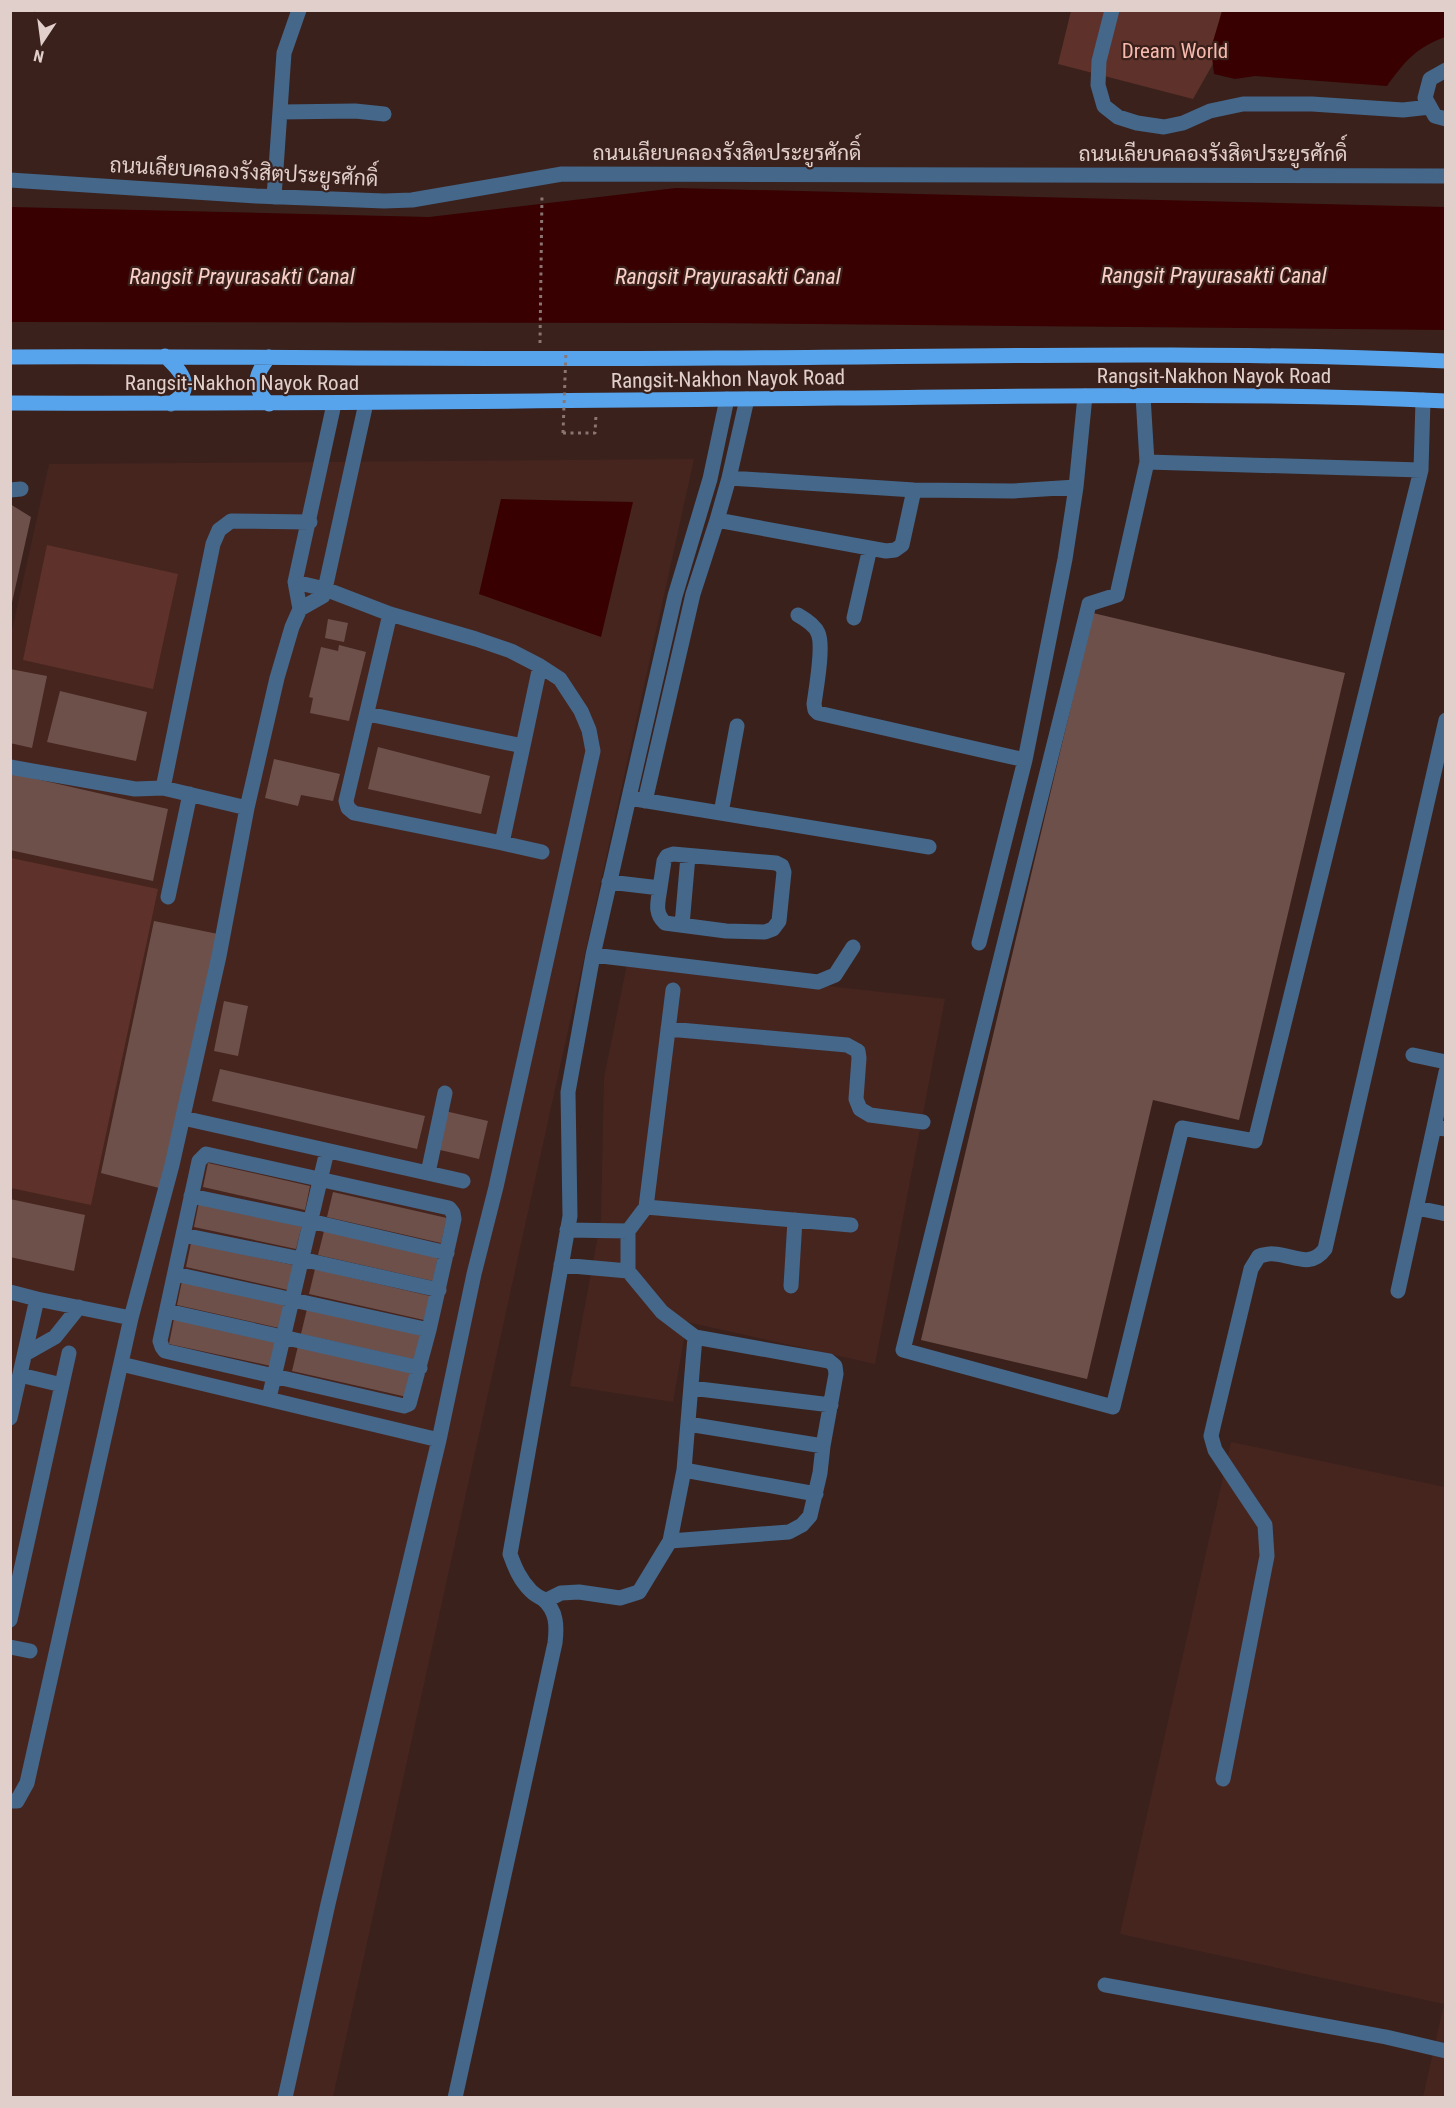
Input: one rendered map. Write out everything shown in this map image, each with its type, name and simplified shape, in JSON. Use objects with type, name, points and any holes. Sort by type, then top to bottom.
[{"type":"main road","name":"Rangsit-Nakhon Nayok Road","points":[[10,357],[165,356],[532,360],[1197,355],[1446,361]]},
{"type":"main road","points":[[165,356],[180,371],[184,383],[182,394],[171,404]]},
{"type":"main road","points":[[268,404],[260,396],[256,382],[260,369],[269,357]]},
{"type":"main road","name":"Rangsit-Nakhon Nayok Road","points":[[10,403],[366,404],[1085,396],[1279,396],[1446,401]]},
{"type":"street","points":[[274,197],[284,53],[299,10]]},
{"type":"street","points":[[1112,10],[1099,61],[1098,85],[1104,106],[1118,117],[1137,123],[1164,127],[1183,123],[1210,111],[1243,104],[1403,110],[1430,108]]},
{"type":"street","points":[[1446,70],[1430,78],[1425,98],[1435,116],[1446,118]]},
{"type":"street","points":[[281,112],[355,111],[384,114]]},
{"type":"street","name":"ถนนเลียบคลองรังสิตประยูรศักดิ์","points":[[10,180],[274,197],[412,200],[562,174],[1446,176]]},
{"type":"street","points":[[979,942],[1025,760],[1065,559],[1076,487],[1085,396]]},
{"type":"street","points":[[1143,396],[1148,462],[1117,596],[1089,604],[903,1350],[1113,1407],[1182,1128],[1255,1141],[1421,470],[1423,400]]},
{"type":"street","points":[[455,2097],[557,1626],[554,1611],[531,1591],[517,1574],[510,1554],[570,1216],[568,1092],[609,882],[675,596],[716,454],[727,399]]},
{"type":"street","points":[[645,801],[693,594],[729,478],[747,399]]},
{"type":"street","points":[[10,1801],[17,1801],[27,1783],[131,1318],[183,1118],[219,956],[247,808],[278,678],[292,627],[300,609],[295,582],[334,404]]},
{"type":"street","points":[[300,609],[323,596],[366,404]]},
{"type":"street","points":[[1148,462],[1421,470]]},
{"type":"street","points":[[729,478],[914,490],[1013,491],[1076,487]]},
{"type":"street","points":[[717,520],[870,548],[895,550],[902,545],[914,490]]},
{"type":"street","points":[[163,788],[213,544],[219,530],[231,521],[309,522]]},
{"type":"street","points":[[854,618],[870,548]]},
{"type":"street","points":[[285,2097],[330,1893],[439,1440],[474,1274],[593,751],[589,730],[581,711],[560,679],[540,666],[511,651],[476,639],[390,614],[325,589],[295,582]]},
{"type":"street","points":[[390,614],[346,801],[348,808],[354,813],[542,852]]},
{"type":"street","points":[[798,615],[810,623],[818,633],[820,646],[814,704],[818,713],[1025,760]]},
{"type":"street","points":[[502,843],[540,666]]},
{"type":"street","points":[[368,714],[523,746]]},
{"type":"street","points":[[1223,1779],[1267,1556],[1267,1537],[1265,1525],[1215,1450],[1211,1436],[1251,1269],[1259,1257],[1272,1253],[1310,1261],[1319,1257],[1325,1249],[1446,720]]},
{"type":"street","points":[[721,813],[737,726]]},
{"type":"street","points":[[10,767],[135,789],[163,788],[247,808]]},
{"type":"street","points":[[168,897],[190,794]]},
{"type":"street","points":[[629,798],[929,847]]},
{"type":"street","points":[[673,854],[776,863],[782,866],[784,872],[779,921],[773,929],[765,932],[665,923],[659,918],[657,911],[660,888],[664,861],[667,856],[673,854]]},
{"type":"street","points":[[682,925],[688,856]]},
{"type":"street","points":[[609,882],[660,888]]},
{"type":"street","points":[[593,955],[818,982],[835,975],[853,947]]},
{"type":"street","points":[[670,1541],[789,1532],[802,1525],[810,1516],[816,1494],[836,1374],[835,1366],[829,1361],[695,1337],[662,1312],[628,1271],[628,1231],[645,1207],[673,990]]},
{"type":"street","points":[[668,1029],[847,1045],[858,1050],[856,1099],[860,1109],[870,1115],[923,1122]]},
{"type":"street","points":[[1413,1055],[1446,1062]]},
{"type":"street","points":[[1398,1291],[1417,1208],[1440,1128],[1446,1072]]},
{"type":"street","points":[[428,1173],[445,1093]]},
{"type":"street","points":[[183,1118],[463,1181]]},
{"type":"street","points":[[268,1398],[327,1151]]},
{"type":"street","points":[[206,1154],[320,1178],[448,1208],[453,1213],[454,1219],[447,1253],[420,1368],[409,1404],[404,1406],[165,1351],[162,1347],[160,1341],[199,1161],[206,1154]]},
{"type":"street","points":[[191,1196],[447,1253]]},
{"type":"street","points":[[645,1207],[851,1225]]},
{"type":"street","points":[[1417,1208],[1446,1214]]},
{"type":"street","points":[[791,1286],[795,1220]]},
{"type":"street","points":[[567,1230],[628,1231]]},
{"type":"street","points":[[183,1235],[439,1290]]},
{"type":"street","points":[[561,1265],[628,1271]]},
{"type":"street","points":[[175,1274],[429,1330]]},
{"type":"street","points":[[10,1292],[131,1318]]},
{"type":"street","points":[[10,1418],[37,1299]]},
{"type":"street","points":[[25,1354],[55,1337],[79,1307]]},
{"type":"street","points":[[167,1311],[420,1368]]},
{"type":"street","points":[[545,1601],[561,1593],[579,1592],[620,1599],[639,1592],[670,1541],[684,1470],[695,1337]]},
{"type":"street","points":[[10,1620],[69,1353]]},
{"type":"street","points":[[175,1377],[180,1354]]},
{"type":"street","points":[[121,1364],[439,1440]]},
{"type":"street","points":[[20,1375],[62,1384]]},
{"type":"street","points":[[691,1388],[831,1405]]},
{"type":"street","points":[[366,1422],[370,1398]]},
{"type":"street","points":[[688,1424],[823,1446]]},
{"type":"street","points":[[684,1470],[816,1494]]},
{"type":"street","points":[[10,1647],[30,1652]]},
{"type":"street","points":[[1105,1986],[1386,2037],[1446,2051]]},
{"type":"path","points":[[539,335],[542,194]]},
{"type":"path","points":[[566,351],[563,433],[595,433],[597,401]]},
{"type":"shaded area","points":[[694,459],[333,2097],[11,2098],[10,639],[49,464]]},
{"type":"shaded area","points":[[627,964],[945,999],[875,1364],[687,1322],[673,1402],[570,1386],[601,1219],[604,1078]]},
{"type":"shaded area","points":[[1231,1442],[1445,1487],[1445,2097],[1423,2097],[1444,2004],[1120,1934]]},
{"type":"green space","name":"Dream World","points":[[1071,11],[1243,11],[1193,99],[1058,64]]},
{"type":"green space","points":[[47,545],[178,574],[153,689],[23,660]]},
{"type":"green space","points":[[11,858],[158,889],[91,1205],[11,1188]]},
{"type":"water","name":"Dream World","points":[[1222,11],[1445,11],[1445,37],[1412,56],[1387,86],[1255,76],[1235,79],[1214,74],[1211,48]]},
{"type":"water","name":"Rangsit Prayurasakti Canal","points":[[676,188],[1445,207],[1445,330],[706,323],[11,322],[11,207],[429,217]]},
{"type":"water","points":[[501,499],[633,502],[601,637],[479,594]]},
{"type":"building","points":[[10,504],[31,517],[11,607],[10,607]]},
{"type":"building","points":[[1093,613],[1345,673],[1239,1120],[1153,1100],[1087,1379],[921,1340]]},
{"type":"building","points":[[328,619],[348,623],[344,642],[325,638]]},
{"type":"building","points":[[339,645],[366,652],[349,721],[310,713],[313,698],[309,697],[321,647],[338,651]]},
{"type":"building","points":[[10,669],[47,676],[32,748],[10,743]]},
{"type":"building","points":[[60,691],[147,712],[136,761],[47,742]]},
{"type":"building","points":[[378,747],[490,776],[481,814],[368,789]]},
{"type":"building","points":[[274,759],[340,774],[333,801],[301,795],[298,806],[265,798]]},
{"type":"building","points":[[10,773],[168,809],[153,881],[10,850]]},
{"type":"building","points":[[154,921],[218,934],[163,1189],[101,1173]]},
{"type":"building","points":[[224,1001],[248,1006],[238,1056],[214,1051]]},
{"type":"building","points":[[220,1069],[425,1116],[417,1149],[212,1101]]},
{"type":"building","points":[[445,1111],[488,1121],[479,1159],[436,1149]]},
{"type":"building","points":[[208,1163],[310,1186],[305,1210],[203,1187]]},
{"type":"building","points":[[333,1192],[447,1218],[441,1243],[327,1217]]},
{"type":"building","points":[[10,1199],[85,1215],[74,1271],[10,1257]]},
{"type":"building","points":[[199,1202],[302,1225],[296,1249],[194,1227]]},
{"type":"building","points":[[324,1231],[438,1256],[433,1281],[318,1255]]},
{"type":"building","points":[[191,1243],[293,1265],[288,1290],[186,1267]]},
{"type":"building","points":[[315,1269],[430,1296],[424,1320],[309,1294]]},
{"type":"building","points":[[182,1281],[284,1304],[279,1328],[177,1305]]},
{"type":"building","points":[[307,1309],[421,1335],[416,1360],[301,1334]]},
{"type":"building","points":[[174,1319],[277,1342],[271,1366],[169,1344]]},
{"type":"building","points":[[298,1346],[412,1372],[407,1397],[292,1371]]}]
